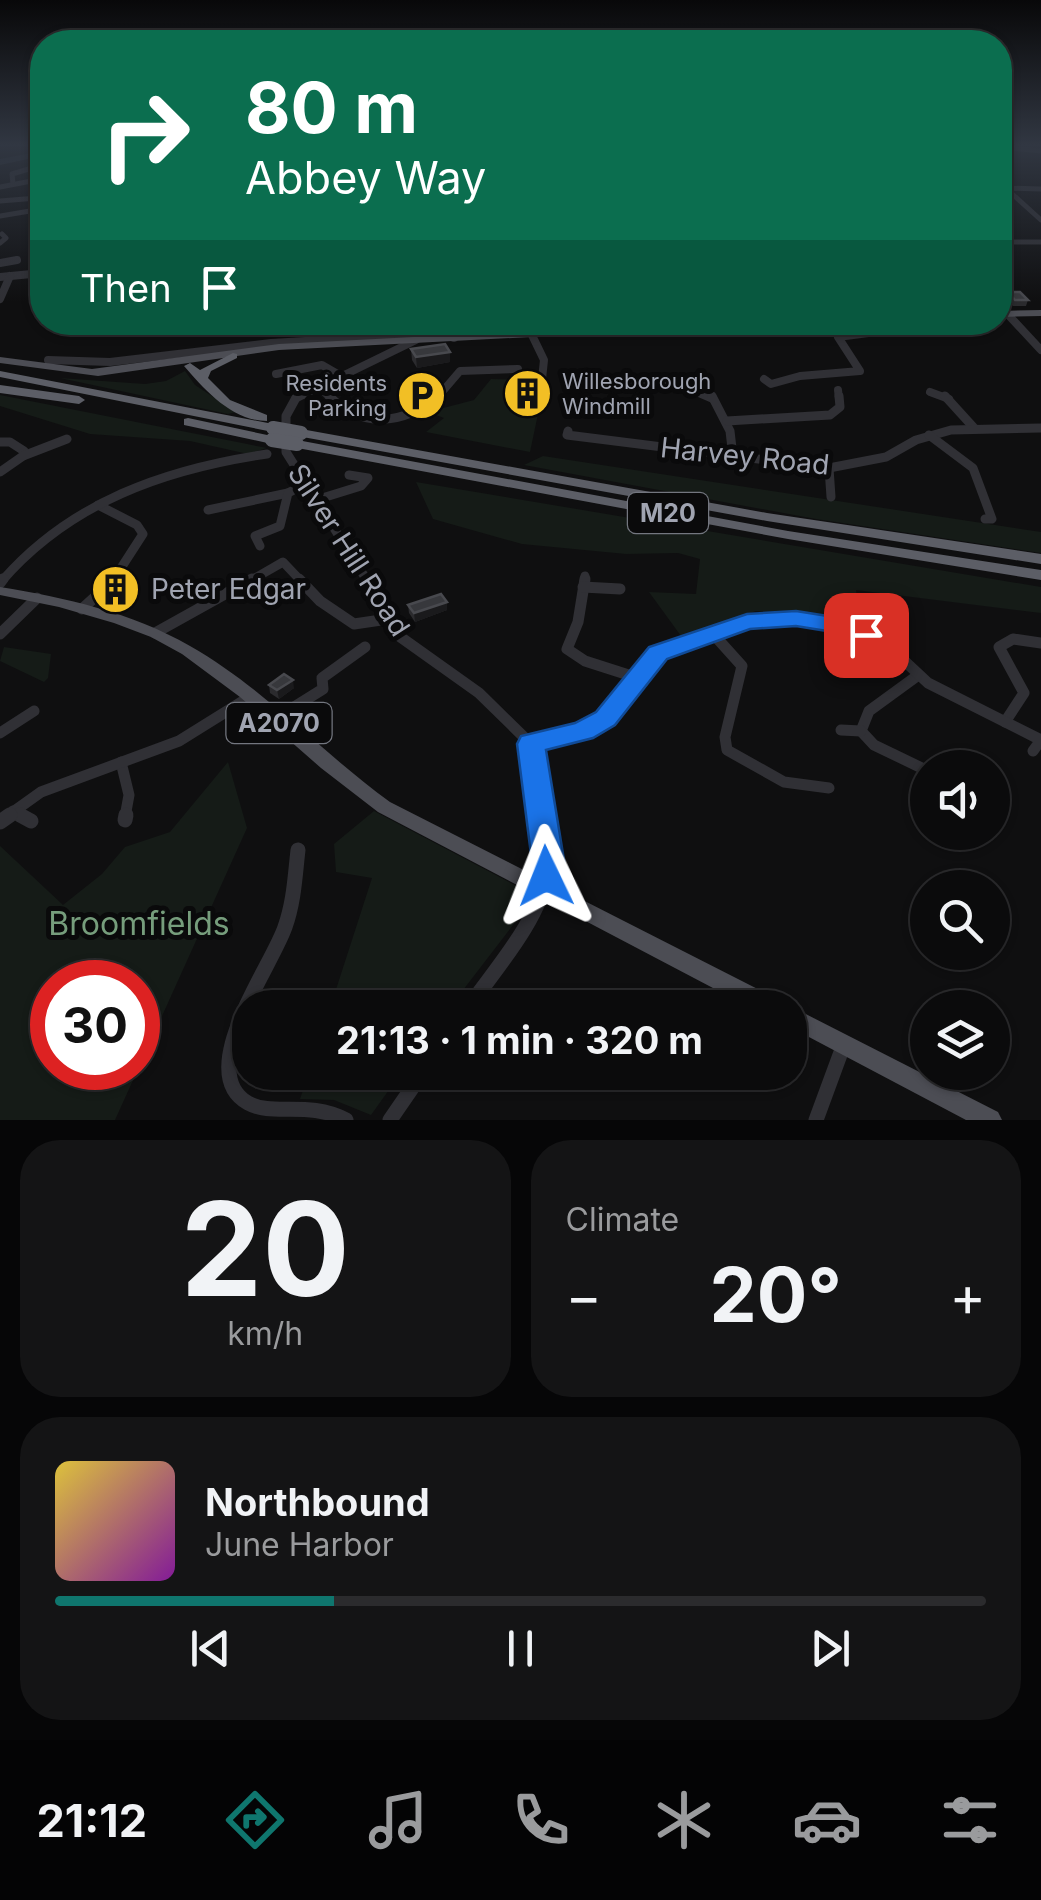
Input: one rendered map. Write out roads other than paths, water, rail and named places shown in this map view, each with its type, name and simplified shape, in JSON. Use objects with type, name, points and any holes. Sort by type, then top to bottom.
[{"type":"highway","points":[[200,380],[206,369],[233,356]]},
{"type":"highway","name":"M20","points":[[190,366],[200,380],[272,436]]},
{"type":"highway","name":"M20","points":[[0,374],[272,436]]},
{"type":"highway","name":"M20","points":[[0,386],[272,436],[504,470],[1041,559]]},
{"type":"highway","name":"M20","points":[[296,439],[788,535],[1041,575]]},
{"type":"main road","points":[[1012,312],[1041,313]]},
{"type":"main road","points":[[126,369],[256,347],[501,335]]},
{"type":"main road","points":[[0,360],[93,372],[190,366],[256,347]]},
{"type":"main road","points":[[93,372],[190,366]]},
{"type":"main road","name":"A2070","points":[[0,587],[155,633],[248,698],[345,782],[384,807],[739,990]]},
{"type":"main road","points":[[807,1025],[990,1120]]},
{"type":"street","points":[[1015,198],[1041,220]]},
{"type":"street","points":[[0,216],[30,212]]},
{"type":"street","points":[[3,238],[16,234]]},
{"type":"street","points":[[1012,242],[1041,242]]},
{"type":"street","points":[[3,264],[17,260]]},
{"type":"street","points":[[0,277],[30,274]]},
{"type":"street","points":[[0,300],[10,276]]},
{"type":"street","points":[[1012,321],[1041,350]]},
{"type":"street","points":[[379,340],[423,335]]},
{"type":"street","points":[[533,335],[544,360],[540,398]]},
{"type":"street","points":[[764,379],[771,384],[800,376],[860,371],[838,337],[853,335]]},
{"type":"street","points":[[296,439],[289,404],[318,386],[409,348],[416,340]]},
{"type":"street","points":[[48,360],[158,358],[256,347]]},
{"type":"street","points":[[276,374],[322,366],[341,376]]},
{"type":"street","points":[[318,386],[344,410],[360,417],[383,419],[424,414],[445,396],[460,372],[518,369]]},
{"type":"street","points":[[628,386],[697,388],[716,400],[727,421],[733,458]]},
{"type":"street","points":[[727,421],[820,418],[840,407],[838,390]]},
{"type":"street","points":[[930,392],[947,397],[976,429]]},
{"type":"street","name":"Harvey Road","points":[[568,431],[566,435],[829,468],[886,457],[929,435],[976,429],[1041,428]]},
{"type":"street","points":[[929,435],[963,457],[982,478],[992,520],[985,519]]},
{"type":"street","points":[[0,587],[41,539],[98,506],[175,471],[272,436]]},
{"type":"street","points":[[23,456],[68,439]]},
{"type":"street","name":"Silver Hill Road","points":[[296,439],[305,484],[319,499],[401,638],[479,693],[529,741]]},
{"type":"street","points":[[0,442],[13,443],[24,451],[16,466],[0,472]]},
{"type":"street","points":[[829,468],[830,496]]},
{"type":"street","points":[[319,499],[361,486],[368,478],[349,475]]},
{"type":"street","points":[[208,510],[288,493],[305,484]]},
{"type":"street","points":[[260,546],[256,536],[280,526],[288,493]]},
{"type":"street","points":[[82,609],[118,576],[143,534],[137,525],[98,506]]},
{"type":"street","points":[[155,633],[283,562],[320,601],[354,624],[388,619]]},
{"type":"street","points":[[620,589],[584,581],[578,622],[567,648],[585,660],[638,678]]},
{"type":"street","points":[[1,640],[37,598]]},
{"type":"street","points":[[481,990],[517,938],[544,888],[549,866],[529,741],[593,726],[613,711],[649,660],[670,649],[762,619],[845,625],[882,640],[918,676],[1041,740],[1034,751]]},
{"type":"street","points":[[715,636],[742,666],[725,746],[796,791],[829,788]]},
{"type":"street","points":[[660,638],[670,649]]},
{"type":"street","points":[[1005,722],[1024,693],[1000,647],[1013,639],[1041,643]]},
{"type":"street","points":[[274,720],[323,689],[322,678],[365,646]]},
{"type":"street","points":[[861,731],[869,710],[918,676]]},
{"type":"street","points":[[0,822],[66,780],[179,741],[248,698]]},
{"type":"street","points":[[0,733],[38,710]]},
{"type":"street","points":[[840,730],[861,731],[874,745],[910,762]]},
{"type":"street","points":[[120,762],[127,802],[125,820]]},
{"type":"street","points":[[110,804],[127,802]]},
{"type":"street","points":[[12,811],[31,821]]},
{"type":"street","points":[[298,850],[294,896],[284,930],[238,1028],[226,1068],[230,1084],[258,1108],[314,1107],[346,1120]]},
{"type":"street","points":[[816,1120],[844,1044]]},
{"type":"street","points":[[390,1120],[411,1090]]},
{"type":"place","name":"Willesborough Windmill","points":[[527,394]]},
{"type":"place","name":"Residents Parking","points":[[422,396]]},
{"type":"place","name":"Peter Edgar","points":[[116,589]]},
{"type":"park label","name":"Broomfields","points":[[139,923]]}]
